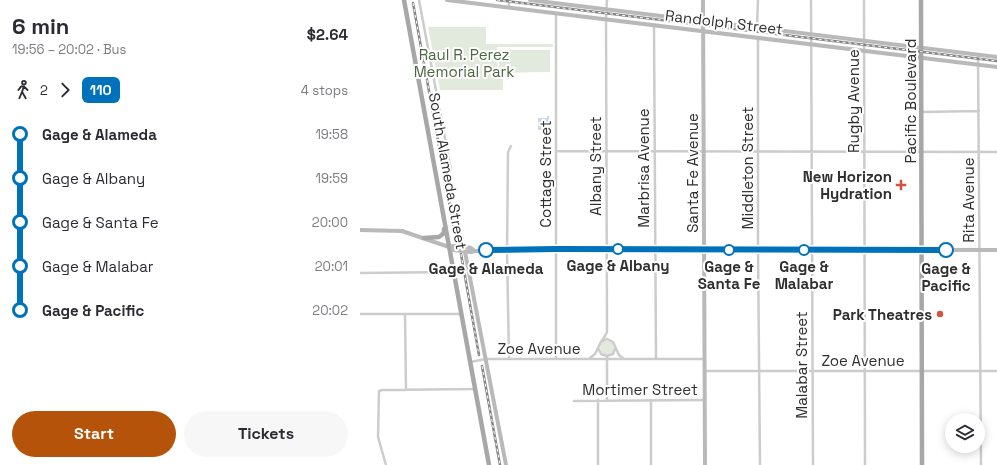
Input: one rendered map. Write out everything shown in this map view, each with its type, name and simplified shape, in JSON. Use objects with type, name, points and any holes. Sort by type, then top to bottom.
[{"type":"main road","name":"South Alameda Street","points":[[404,0],[445,223],[452,248],[453,272],[489,465]]},
{"type":"main road","name":"Pacific Boulevard","points":[[921,0],[922,465]]},
{"type":"main road","points":[[424,238],[435,238],[442,236],[444,233],[445,223]]},
{"type":"street","points":[[419,0],[451,170]]},
{"type":"street","name":"Randolph Street","points":[[447,0],[997,67]]},
{"type":"street","points":[[509,0],[509,8]]},
{"type":"street","name":"Randolph Street","points":[[530,0],[997,57]]},
{"type":"street","name":"Albany Street","points":[[607,0],[607,332],[619,355],[625,359]]},
{"type":"street","name":"Santa Fe Avenue","points":[[704,0],[705,465]]},
{"type":"street","points":[[757,28],[758,0]]},
{"type":"street","name":"Malabar Street","points":[[812,0],[811,151],[813,465]]},
{"type":"street","name":"Rugby Avenue","points":[[864,0],[865,465]]},
{"type":"street","name":"Cottage Street","points":[[556,13],[556,359]]},
{"type":"street","name":"Marbrisa Avenue","points":[[654,25],[654,250],[656,359]]},
{"type":"street","name":"Middleton Street","points":[[758,39],[760,465]]},
{"type":"street","name":"Rita Avenue","points":[[978,55],[981,465]]},
{"type":"street","points":[[922,112],[979,111]]},
{"type":"street","points":[[509,359],[507,250],[508,152],[511,146]]},
{"type":"street","points":[[556,151],[997,152]]},
{"type":"street","points":[[360,230],[398,230],[452,248],[471,252],[474,250]]},
{"type":"street","points":[[463,250],[471,248],[474,250],[997,250]]},
{"type":"street","points":[[463,250],[506,465]]},
{"type":"street","points":[[360,273],[453,272]]},
{"type":"street","points":[[360,314],[461,314]]},
{"type":"street","points":[[405,314],[406,390]]},
{"type":"street","points":[[588,359],[595,354],[607,332]]},
{"type":"street","points":[[601,342],[607,339],[612,342]]},
{"type":"street","points":[[598,348],[601,354],[607,358]]},
{"type":"street","points":[[607,358],[613,354],[615,348]]},
{"type":"street","points":[[607,358],[607,400]]},
{"type":"street","name":"Zoe Avenue","points":[[470,362],[486,359],[705,359]]},
{"type":"street","name":"Zoe Avenue","points":[[705,371],[997,371]]},
{"type":"street","points":[[386,465],[378,437],[379,391],[475,389]]},
{"type":"street","points":[[598,400],[598,465]]},
{"type":"street","points":[[651,400],[651,465]]},
{"type":"street","name":"Mortimer Street","points":[[574,401],[705,400]]},
{"type":"green space","name":"Raul R. Perez Memorial Park","points":[[428,27],[486,27],[486,44],[553,44],[553,47],[497,47],[498,75],[503,76],[503,90],[440,90]]},
{"type":"green space","points":[[499,50],[550,50],[550,72],[499,73]]},
{"type":"green space","points":[[607,341],[612,343],[614,348],[612,353],[607,355],[602,353],[600,348],[602,343]]},
{"type":"water","points":[[547,116],[549,116],[549,130],[538,130],[538,118],[547,118]]},
{"type":"railway","points":[[497,0],[997,61]]},
{"type":"railway","points":[[413,3],[456,240]]},
{"type":"railway","points":[[461,254],[479,355]]},
{"type":"railway","points":[[482,366],[500,465]]},
{"type":"bus line","name":"110","points":[[486,250],[946,250]]},
{"type":"place","name":"New Horizon Hydration","points":[[901,185]]},
{"type":"place","name":"Gage & Albany","points":[[618,249]]},
{"type":"place","name":"Gage & Alameda","points":[[486,250]]},
{"type":"place","name":"Gage & Santa Fe","points":[[729,250]]},
{"type":"place","name":"Gage & Malabar","points":[[804,250]]},
{"type":"place","name":"Gage & Pacific","points":[[946,250]]},
{"type":"place","name":"Park Theatres","points":[[940,314]]}]
